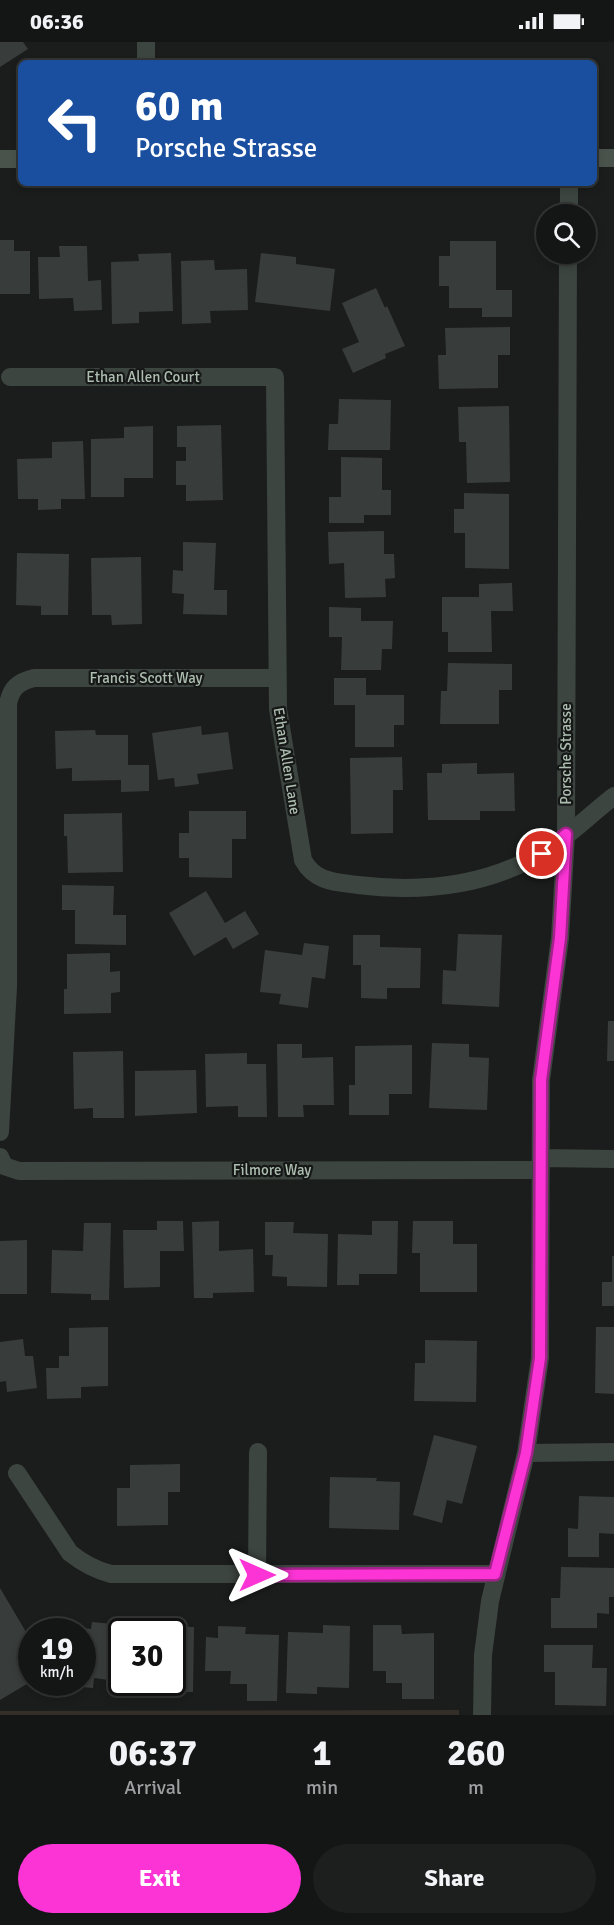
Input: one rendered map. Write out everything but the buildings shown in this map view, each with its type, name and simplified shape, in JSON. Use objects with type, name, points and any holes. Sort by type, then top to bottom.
[{"type":"main road","points":[[597,158],[614,158]]},
{"type":"main road","points":[[0,159],[18,159]]},
{"type":"street","points":[[146,42],[146,60]]},
{"type":"street","points":[[568,204],[569,186]]},
{"type":"street","name":"Porsche Strasse","points":[[482,1715],[484,1638],[495,1574],[526,1453],[540,1358],[541,1080],[560,938],[566,834],[568,264]]},
{"type":"street","name":"Ethan Allen Court","points":[[10,377],[275,377]]},
{"type":"street","name":"Ethan Allen Lane","points":[[275,377],[277,678],[282,741],[300,848],[308,869],[318,877],[331,882],[390,888],[420,888],[477,879],[519,865],[542,854],[614,796]]},
{"type":"street","name":"Francis Scott Way","points":[[0,1132],[8,987],[8,704],[10,693],[16,685],[34,678],[277,678]]},
{"type":"street","name":"Filmore Way","points":[[2,1161],[19,1171],[541,1164],[614,1159]]},
{"type":"street","points":[[257,1575],[258,1452]]},
{"type":"street","points":[[526,1453],[614,1452]]},
{"type":"street","points":[[17,1473],[70,1553],[82,1563],[96,1570],[127,1575],[495,1574]]},
{"type":"shaded area","points":[[459,1710],[459,1715],[0,1715],[0,1711]]},
{"type":"route","points":[[257,1575],[495,1574],[526,1453],[540,1358],[542,1324],[541,1080],[560,938],[566,834],[542,854]]}]
